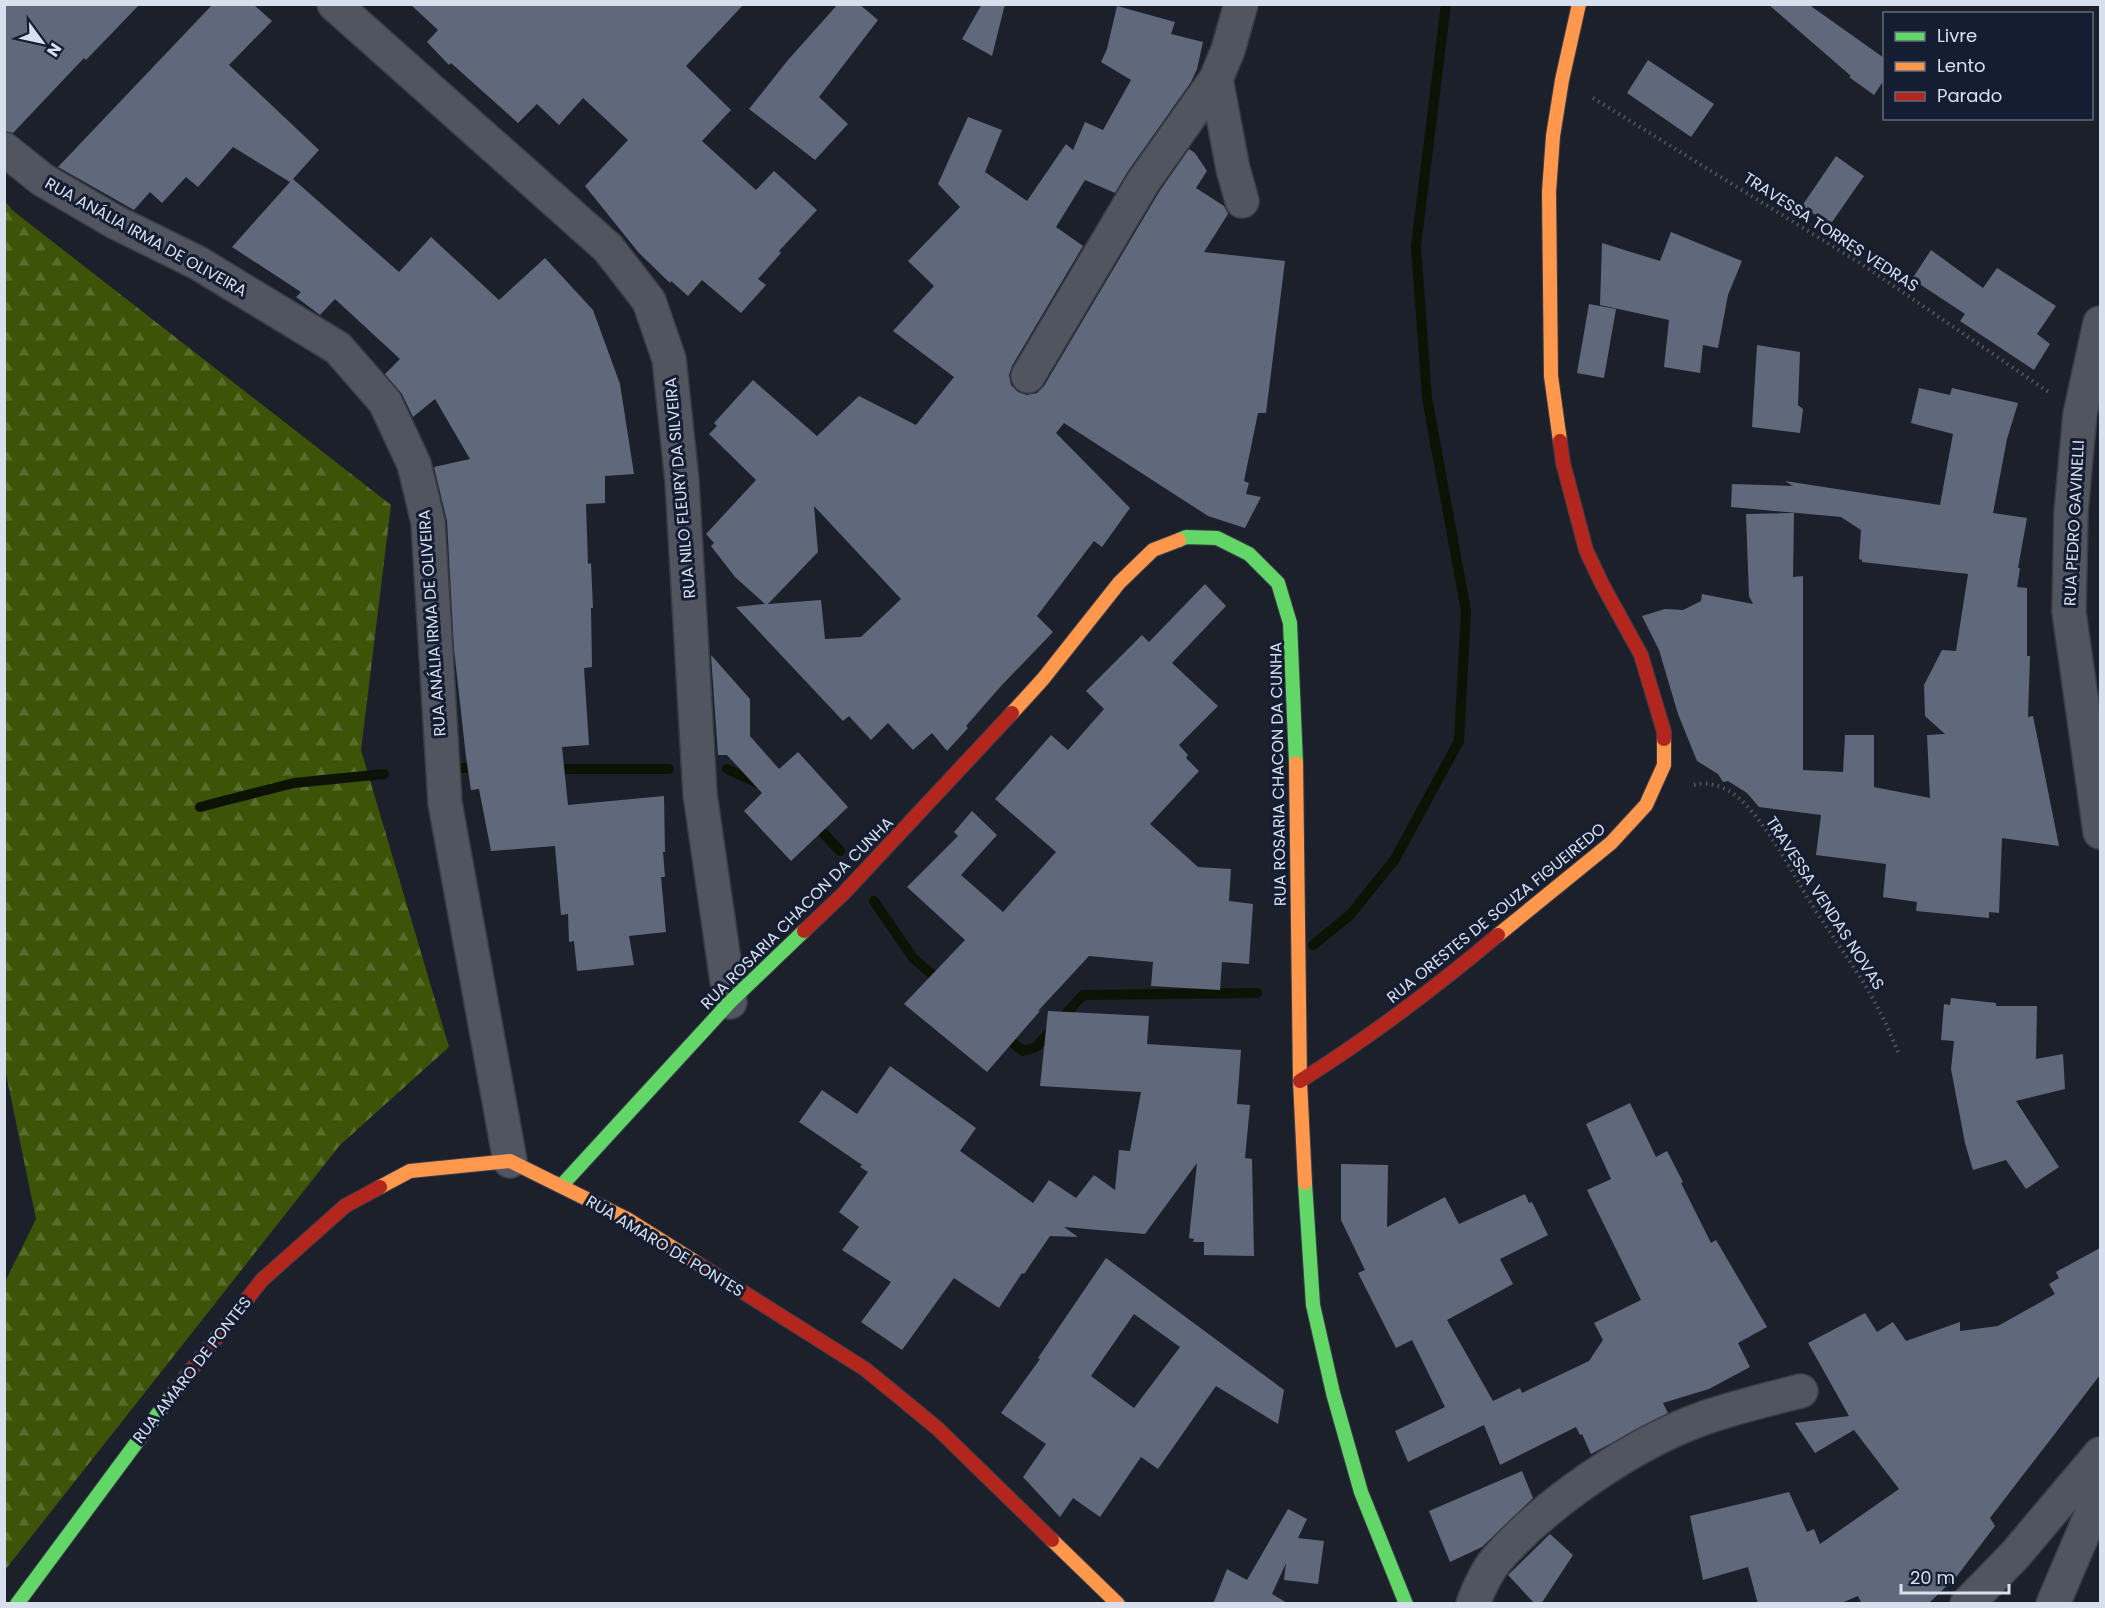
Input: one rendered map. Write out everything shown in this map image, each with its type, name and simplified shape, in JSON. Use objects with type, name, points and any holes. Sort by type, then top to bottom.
[{"type":"street","name":"RUA NILO FLEURY DA SILVEIRA","points":[[334,4],[608,248],[649,301],[669,359],[682,481],[700,794],[730,1002]]},
{"type":"street","points":[[1028,376],[1143,182],[1216,79],[1228,50],[1241,4]]},
{"type":"street","name":"RUA ORESTES DE SOUZA FIGUEIREDO","points":[[1300,1081],[1361,1042],[1449,976],[1611,843],[1646,805],[1664,765],[1664,732],[1641,655],[1602,584],[1586,549],[1563,464],[1551,376],[1549,192],[1553,136],[1562,80],[1579,4]]},
{"type":"street","points":[[1216,79],[1233,169],[1242,201]]},
{"type":"street","name":"RUA ANÁLIA IRMA DE OLIVEIRA","points":[[4,149],[43,180],[115,222],[198,263],[338,348],[385,402],[414,464],[428,522],[445,803],[510,1161]]},
{"type":"street","name":"RUA PEDRO GAVINELLI","points":[[2100,323],[2080,414],[2071,512],[2069,612],[2100,832]]},
{"type":"street","name":"RUA ROSARIA CHACON DA CUNHA","points":[[562,1185],[730,1002],[843,894],[1043,679],[1119,583],[1136,566],[1153,550],[1185,537],[1217,538],[1249,554],[1278,583],[1290,623],[1295,712],[1300,1081],[1313,1305],[1333,1393],[1361,1492],[1406,1604]]},
{"type":"street","name":"RUA AMARO DE PONTES","points":[[17,1604],[146,1428],[270,1272],[345,1206],[410,1171],[510,1161],[627,1219],[865,1369],[937,1428],[1118,1604]]},
{"type":"street","points":[[1473,1604],[1480,1585],[1496,1561],[1524,1532],[1569,1495],[1615,1463],[1653,1441],[1702,1419],[1801,1391]]},
{"type":"street","points":[[1967,1604],[2015,1555],[2100,1454]]},
{"type":"street","points":[[2053,1604],[2100,1494]]},
{"type":"path","name":"TRAVESSA TORRES VEDRAS","points":[[1562,80],[1863,265],[2080,414]]},
{"type":"path","name":"TRAVESSA VENDAS NOVAS","points":[[1646,805],[1703,782],[1726,789],[1738,797],[1777,846],[1841,951],[1861,979],[1880,1011],[1898,1052]]},
{"type":"green space","points":[[5,201],[12,210],[391,505],[361,750],[449,1047],[340,1145],[5,1570],[5,1282],[36,1219],[4,1064]]},
{"type":"building","points":[[4,4],[140,4],[86,60],[84,58],[13,133],[4,131]]},
{"type":"building","points":[[213,4],[253,4],[272,21],[229,65],[319,150],[293,179],[399,272],[431,237],[499,300],[545,258],[593,310],[620,384],[634,474],[605,476],[605,503],[586,504],[588,564],[591,563],[593,608],[591,608],[592,667],[584,668],[589,745],[562,747],[568,805],[664,796],[665,877],[661,877],[666,932],[629,936],[634,965],[577,971],[574,941],[569,942],[568,914],[561,915],[555,846],[491,851],[479,789],[471,790],[466,757],[454,649],[447,521],[434,467],[470,459],[435,399],[413,417],[402,394],[385,374],[400,359],[335,299],[320,315],[296,297],[301,292],[232,247],[290,182],[233,147],[198,187],[186,177],[162,203],[150,192],[134,210],[58,167]]},
{"type":"building","points":[[410,4],[744,4],[686,66],[731,110],[702,141],[756,190],[774,171],[817,210],[779,251],[781,253],[758,279],[766,285],[741,313],[702,280],[688,296],[671,281],[670,283],[639,253],[585,186],[628,140],[583,98],[559,125],[537,104],[518,123],[451,63],[449,65],[427,42],[438,30]]},
{"type":"building","points":[[838,4],[859,4],[878,20],[819,97],[848,124],[815,160],[749,109],[788,60]]},
{"type":"building","points":[[982,4],[1005,4],[992,56],[962,39]]},
{"type":"building","points":[[1768,4],[1808,4],[1883,57],[1883,82],[1874,95],[1849,77],[1851,76]]},
{"type":"building","points":[[1117,6],[1175,22],[1171,34],[1203,42],[1197,69],[1191,82],[1115,193],[1085,180],[1056,227],[1083,246],[1012,366],[1009,375],[1011,385],[1018,392],[1027,395],[1037,393],[1044,386],[1159,192],[1189,149],[1195,153],[1207,171],[1196,188],[1224,206],[1228,214],[1204,252],[1285,261],[1266,413],[1258,413],[1244,481],[1249,483],[1246,494],[1261,497],[1245,528],[1208,516],[1064,423],[1056,433],[1130,508],[1102,547],[1094,541],[1037,616],[1053,632],[1001,686],[947,751],[932,733],[913,750],[888,723],[871,740],[849,716],[843,721],[736,607],[765,604],[735,577],[711,546],[714,543],[706,534],[756,480],[709,434],[717,426],[714,423],[753,380],[817,436],[859,396],[916,425],[954,377],[893,331],[934,286],[908,261],[960,207],[938,184],[968,117],[1002,130],[985,172],[1027,201],[1066,144],[1073,150],[1085,122],[1103,130],[1131,80],[1101,62],[1107,49]],"holes":[[[814,506],[901,599],[861,637],[825,639],[821,600],[768,604],[818,552]]]},
{"type":"building","points":[[1648,60],[1714,104],[1691,137],[1627,93]]},
{"type":"building","points":[[1836,156],[1864,176],[1830,225],[1802,206]]},
{"type":"building","points":[[1671,232],[1742,261],[1728,295],[1718,348],[1703,345],[1700,373],[1664,367],[1669,320],[1600,305],[1602,243],[1660,261]]},
{"type":"building","points":[[1931,250],[1983,288],[1997,268],[2056,306],[2037,334],[2050,344],[2034,370],[1960,321],[1965,314],[1912,279]]},
{"type":"building","points":[[1589,304],[1616,309],[1604,378],[1577,373]]},
{"type":"building","points":[[1757,345],[1800,352],[1798,405],[1803,409],[1800,433],[1752,427]]},
{"type":"building","points":[[1919,388],[1950,395],[1952,388],[2018,403],[2007,439],[1993,513],[2027,518],[2017,587],[2027,588],[2027,656],[2030,656],[2028,717],[2033,716],[2059,846],[2002,838],[1999,913],[1989,912],[1989,918],[1916,911],[1917,902],[1883,897],[1886,864],[1816,855],[1821,815],[1759,807],[1747,793],[1728,781],[1723,782],[1718,774],[1697,761],[1678,714],[1659,650],[1642,616],[1665,609],[1683,610],[1701,601],[1702,594],[1753,604],[1749,596],[1746,514],[1794,513],[1793,577],[1803,576],[1803,770],[1843,772],[1845,735],[1874,735],[1874,787],[1930,798],[1927,735],[1945,734],[1925,716],[1924,685],[1942,650],[1956,651],[1968,574],[1862,562],[1859,559],[1861,530],[1841,517],[1731,507],[1732,484],[1793,486],[1785,481],[1940,505],[1953,434],[1911,423]]},
{"type":"building","points":[[1205,584],[1226,606],[1172,663],[1218,706],[1179,745],[1188,755],[1186,758],[1199,771],[1150,824],[1198,867],[1231,869],[1229,901],[1253,904],[1249,964],[1222,962],[1220,990],[1151,986],[1153,962],[1089,956],[1038,1011],[1040,1011],[987,1072],[904,1004],[965,940],[907,887],[958,836],[954,832],[972,811],[997,835],[961,875],[1003,912],[1056,852],[995,799],[1051,735],[1068,750],[1104,709],[1086,691],[1142,635],[1149,642]]},
{"type":"building","points":[[711,655],[750,699],[750,736],[779,769],[798,752],[848,807],[791,861],[744,811],[762,793],[727,755],[718,755]]},
{"type":"building","points":[[1951,998],[1996,1003],[1996,1006],[2037,1006],[2036,1059],[2063,1054],[2065,1089],[2016,1101],[2059,1167],[2026,1189],[2006,1160],[1973,1170],[1965,1143],[1951,1069],[1954,1041],[1941,1040],[1944,1004],[1950,1005]]},
{"type":"building","points":[[1048,1011],[1149,1016],[1147,1044],[1241,1050],[1237,1104],[1250,1105],[1245,1158],[1252,1159],[1254,1256],[1204,1255],[1204,1242],[1193,1242],[1194,1239],[1189,1238],[1197,1163],[1145,1234],[1064,1227],[1078,1237],[1050,1236],[999,1308],[954,1278],[902,1350],[861,1322],[891,1282],[842,1250],[859,1227],[839,1212],[868,1172],[860,1167],[862,1165],[799,1122],[822,1090],[857,1114],[890,1066],[976,1128],[960,1151],[1033,1203],[1049,1180],[1076,1198],[1094,1175],[1115,1190],[1119,1150],[1130,1151],[1141,1092],[1040,1086]]},
{"type":"building","points":[[1630,1103],[1656,1157],[1667,1151],[1711,1243],[1716,1240],[1767,1327],[1738,1343],[1750,1367],[1709,1389],[1663,1403],[1668,1413],[1591,1454],[1582,1434],[1580,1435],[1576,1427],[1500,1465],[1484,1425],[1408,1462],[1395,1431],[1445,1407],[1412,1340],[1396,1348],[1358,1273],[1365,1270],[1341,1220],[1341,1164],[1388,1165],[1387,1227],[1445,1197],[1459,1224],[1525,1194],[1529,1203],[1532,1202],[1548,1235],[1500,1259],[1513,1284],[1447,1320],[1493,1401],[1520,1388],[1522,1393],[1589,1361],[1603,1340],[1594,1323],[1641,1300],[1587,1190],[1611,1179],[1586,1124]]},
{"type":"building","points":[[2100,1248],[2100,1375],[1990,1518],[1995,1526],[1957,1576],[1928,1604],[1862,1604],[1858,1596],[1839,1604],[1758,1604],[1748,1567],[1703,1580],[1690,1516],[1789,1492],[1807,1532],[1814,1529],[1820,1544],[1899,1489],[1854,1430],[1815,1453],[1795,1423],[1849,1416],[1808,1343],[1865,1313],[1877,1332],[1893,1322],[1906,1341],[1960,1322],[1960,1331],[1998,1326],[2055,1294],[2049,1284],[2059,1278],[2056,1272]]},
{"type":"building","points":[[1106,1258],[1284,1390],[1278,1424],[1216,1386],[1158,1469],[1141,1457],[1100,1517],[1073,1498],[1060,1517],[1023,1477],[1046,1444],[1001,1413],[1040,1359],[1038,1358]],"holes":[[[1134,1314],[1180,1347],[1134,1408],[1091,1376]]]},
{"type":"building","points":[[1522,1471],[1533,1498],[1482,1547],[1450,1562],[1429,1511]]},
{"type":"building","points":[[1288,1509],[1307,1519],[1298,1538],[1324,1541],[1318,1584],[1284,1580],[1286,1563],[1272,1594],[1289,1604],[1213,1604],[1227,1569],[1247,1580]]},
{"type":"building","points":[[1550,1534],[1573,1555],[1541,1604],[1535,1604],[1508,1575]]},
{"type":"waterway","points":[[1313,945],[1350,915],[1395,859],[1459,741],[1466,611],[1427,398],[1416,246],[1446,4]]},
{"type":"waterway","points":[[446,768],[482,768]]},
{"type":"waterway","points":[[551,769],[669,769]]},
{"type":"waterway","points":[[727,769],[760,784]]},
{"type":"waterway","points":[[200,807],[294,783],[384,774]]},
{"type":"waterway","points":[[813,822],[840,851]]},
{"type":"waterway","points":[[874,901],[913,958],[942,983]]},
{"type":"waterway","points":[[1002,1034],[1023,1051],[1036,1047],[1083,995],[1257,993]]},
{"type":"traffic: fast","points":[[1179,540],[1186,537],[1217,538],[1249,554],[1278,583],[1290,623],[1296,763]]},
{"type":"traffic: fast","points":[[562,1185],[730,1002],[804,931]]},
{"type":"traffic: fast","points":[[1305,1183],[1313,1305],[1333,1393],[1361,1492],[1406,1604]]},
{"type":"traffic: fast","points":[[17,1604],[177,1388]]},
{"type":"traffic: slow","points":[[1560,441],[1551,376],[1549,192],[1553,136],[1562,80],[1579,4]]},
{"type":"traffic: slow","points":[[1012,713],[1043,679],[1119,583],[1153,550],[1179,540]]},
{"type":"traffic: slow","points":[[1498,935],[1611,843],[1646,805],[1664,765],[1664,739]]},
{"type":"traffic: slow","points":[[1296,763],[1300,1081],[1305,1183]]},
{"type":"traffic: slow","points":[[380,1187],[410,1171],[510,1161],[627,1219],[697,1263]]},
{"type":"traffic: slow","points":[[1052,1540],[1118,1604]]},
{"type":"traffic: jam","points":[[1560,441],[1563,463],[1586,550],[1641,655],[1664,732],[1664,739]]},
{"type":"traffic: jam","points":[[804,931],[843,894],[1012,713]]},
{"type":"traffic: jam","points":[[1300,1081],[1402,1011],[1498,935]]},
{"type":"traffic: jam","points":[[177,1388],[262,1280],[345,1206],[380,1187]]},
{"type":"traffic: jam","points":[[697,1263],[865,1369],[937,1428],[1052,1540]]}]
